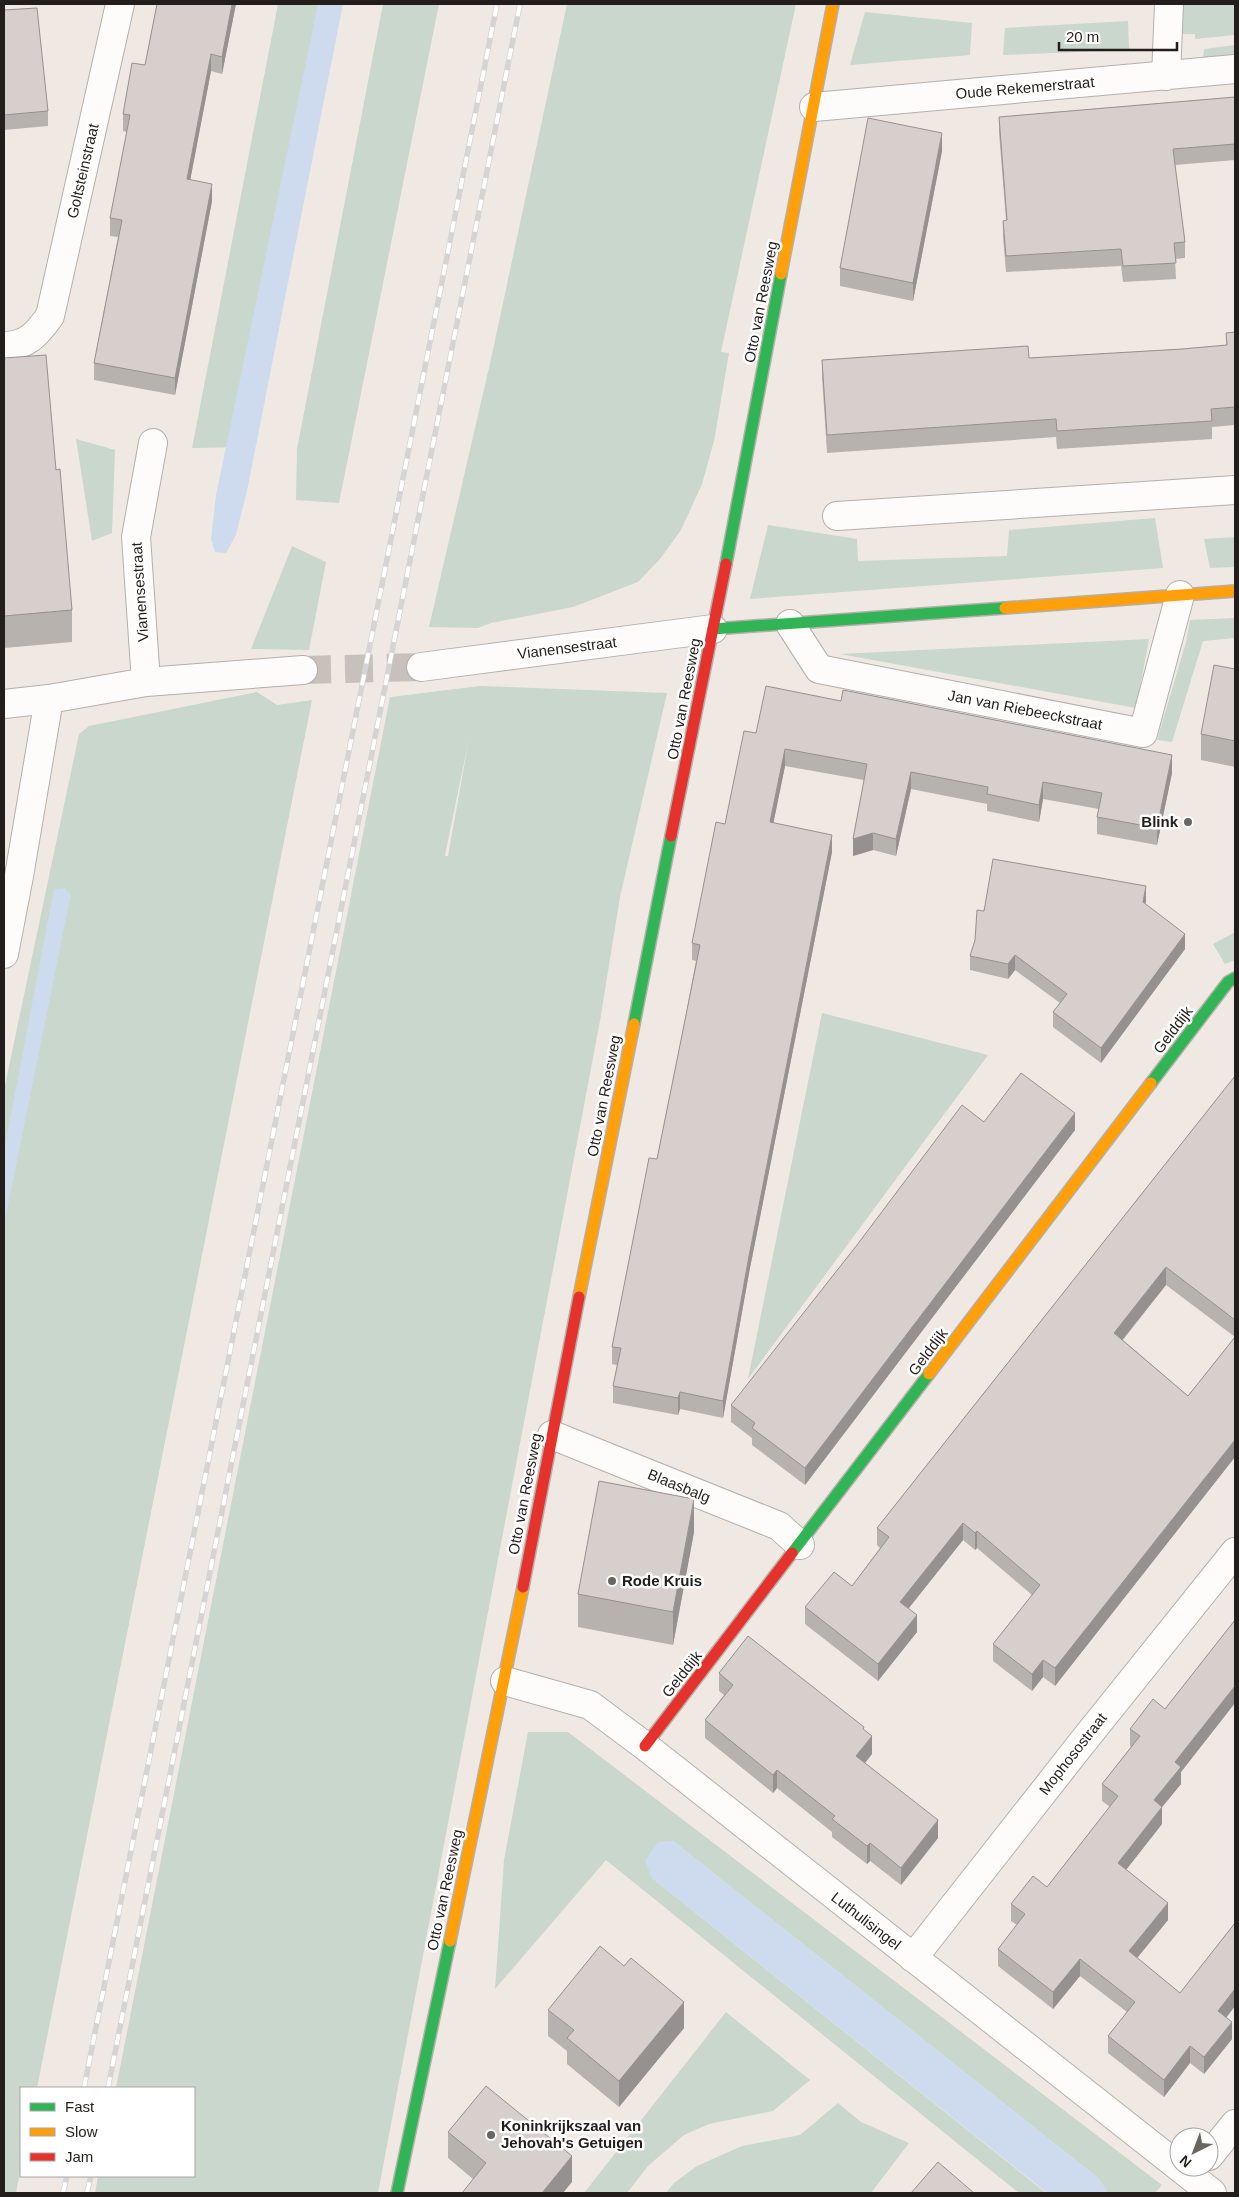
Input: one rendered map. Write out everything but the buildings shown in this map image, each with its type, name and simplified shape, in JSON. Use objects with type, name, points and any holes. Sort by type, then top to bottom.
[{"type":"street","name":"Goltsteinstraat","points":[[4,346],[16,346],[37,335],[50,316],[120,4]]},
{"type":"street","name":"Otto van Reesweg","points":[[397,2193],[505,1681],[552,1435],[713,630],[833,4]]},
{"type":"street","points":[[1166,76],[1170,4]]},
{"type":"street","name":"Oude Rekemerstraat","points":[[814,106],[1235,69]]},
{"type":"street","name":"Vianensestraat","points":[[146,682],[136,537],[153,443]]},
{"type":"street","points":[[838,516],[1235,490]]},
{"type":"street","points":[[713,630],[1235,591]]},
{"type":"street","name":"Jan van Riebeeckstraat","points":[[790,624],[819,669],[1143,734],[1180,595]]},
{"type":"street","name":"Vianensestraat","points":[[421,667],[713,630]]},
{"type":"street","points":[[4,704],[49,699],[146,682],[303,670]]},
{"type":"street","points":[[4,954],[49,699]]},
{"type":"street","name":"Gelddijk","points":[[645,1746],[1222,989],[1235,978]]},
{"type":"street","name":"Blaasbalg","points":[[552,1435],[779,1526],[800,1545]]},
{"type":"street","name":"Mophosostraat","points":[[913,1958],[1235,1552]]},
{"type":"street","name":"Luthulisingel","points":[[505,1681],[590,1705],[645,1746],[1195,2183]]},
{"type":"street","points":[[1219,2144],[1235,2124]]},
{"type":"shaded area","points":[[278,4],[338,4],[247,447],[192,448]]},
{"type":"shaded area","points":[[383,4],[439,4],[339,503],[296,500],[297,449]]},
{"type":"shaded area","points":[[567,4],[796,4],[721,352],[729,353],[714,441],[702,484],[681,530],[660,559],[638,582],[573,607],[491,623],[478,628],[429,627],[491,359]]},
{"type":"shaded area","points":[[1181,4],[1235,4],[1235,35],[1195,39],[1195,34],[1180,34]]},
{"type":"shaded area","points":[[865,12],[972,23],[970,55],[850,65]]},
{"type":"shaded area","points":[[1128,21],[1129,50],[1003,55],[1005,28]]},
{"type":"shaded area","points":[[1235,45],[1235,57],[1203,60],[1204,49]]},
{"type":"shaded area","points":[[76,439],[115,450],[112,533],[92,541]]},
{"type":"shaded area","points":[[1155,518],[1163,568],[750,599],[768,525],[857,539],[858,561],[1007,556],[1009,530]]},
{"type":"shaded area","points":[[1235,537],[1235,567],[1210,568],[1204,539]]},
{"type":"shaded area","points":[[292,546],[326,562],[309,650],[251,649]]},
{"type":"shaded area","points":[[1235,618],[1235,638],[1203,641],[1172,742],[1157,740],[1186,642],[1190,620]]},
{"type":"shaded area","points":[[1149,639],[1136,708],[840,654]]},
{"type":"shaded area","points":[[480,686],[667,693],[620,897],[600,1021],[378,2193],[95,2193],[98,2177],[195,2177],[195,2087],[116,2087],[390,697]],"holes":[[[469,739],[448,856],[445,855]]]},
{"type":"shaded area","points":[[257,692],[277,705],[312,700],[37,2087],[20,2087],[20,2172],[16,2193],[4,2193],[4,1090],[79,734],[89,726]]},
{"type":"shaded area","points":[[1235,932],[1235,960],[1225,964],[1213,944]]},
{"type":"shaded area","points":[[822,1013],[988,1055],[748,1379]]},
{"type":"shaded area","points":[[528,1732],[568,1732],[1162,2185],[1155,2193],[1108,2193],[1098,2178],[673,1841],[652,1878],[1046,2193],[1019,2193],[606,1860],[495,1989],[504,1860]]},
{"type":"shaded area","points":[[726,2012],[810,2080],[773,2111],[709,2124],[684,2135],[648,2166],[627,2193],[584,2193]]},
{"type":"shaded area","points":[[838,2103],[861,2122],[909,2143],[871,2193],[666,2193],[674,2183],[697,2166],[742,2146],[800,2135]]},
{"type":"water","points":[[318,4],[343,4],[247,491],[236,535],[226,553],[215,552],[211,539],[216,495]]},
{"type":"water","points":[[64,888],[71,894],[4,1225],[4,1151],[54,889]]},
{"type":"water","points":[[673,1841],[1098,2178],[1108,2193],[1047,2193],[652,1878],[645,1861],[658,1842]]},
{"type":"tunnel","points":[[303,670],[421,667]]},
{"type":"railway","points":[[84,2087],[497,4]]},
{"type":"railway","points":[[108,2087],[520,4]]},
{"type":"railway","points":[[63,2193],[67,2177]]},
{"type":"railway","points":[[87,2193],[91,2177]]},
{"type":"traffic: fast","points":[[726,564],[781,274]]},
{"type":"traffic: fast","points":[[713,629],[1005,608]]},
{"type":"traffic: fast","points":[[634,1024],[671,836]]},
{"type":"traffic: fast","points":[[1151,1083],[1228,982],[1235,978]]},
{"type":"traffic: fast","points":[[792,1553],[929,1374]]},
{"type":"traffic: fast","points":[[397,2193],[450,1941]]},
{"type":"traffic: slow","points":[[781,274],[833,4]]},
{"type":"traffic: slow","points":[[1005,608],[1235,591]]},
{"type":"traffic: slow","points":[[579,1297],[634,1024]]},
{"type":"traffic: slow","points":[[929,1374],[1151,1083]]},
{"type":"traffic: slow","points":[[450,1941],[523,1587]]},
{"type":"traffic: jam","points":[[671,836],[726,564]]},
{"type":"traffic: jam","points":[[523,1587],[579,1297]]},
{"type":"traffic: jam","points":[[645,1746],[792,1553]]},
{"type":"place","name":"Blink","points":[[1188,822]]},
{"type":"place","name":"Rode Kruis","points":[[612,1581]]},
{"type":"place","name":"Koninkrijkszaal van Jehovah's Getuigen","points":[[491,2135]]}]
